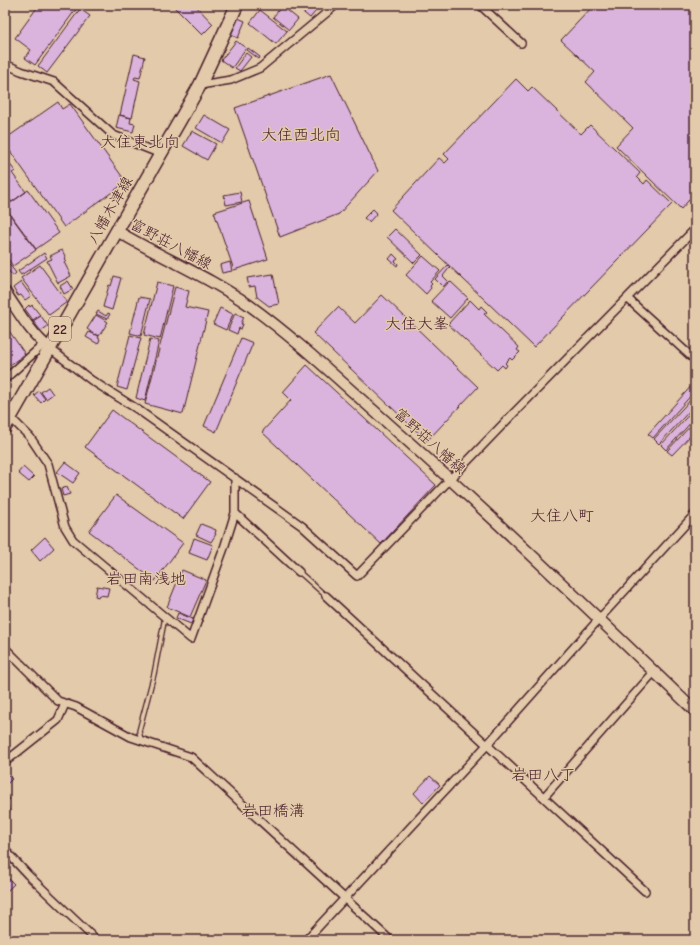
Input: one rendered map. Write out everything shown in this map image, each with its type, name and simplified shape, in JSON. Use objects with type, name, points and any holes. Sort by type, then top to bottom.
[{"type":"main road","name":"八幡木津線","points":[[8,422],[47,346],[116,231],[200,85],[237,5]]},
{"type":"main road","name":"富野荘八幡線","points":[[116,231],[212,282],[248,304],[280,329],[451,479],[695,711]]},
{"type":"main road","points":[[5,292],[47,346]]},
{"type":"street","points":[[200,85],[231,80],[260,68],[336,5]]},
{"type":"street","points":[[480,5],[521,43]]},
{"type":"street","points":[[5,64],[54,82],[113,134],[160,154]]},
{"type":"street","points":[[5,379],[47,346],[91,380],[137,409],[302,526],[357,576],[505,422],[695,229]]},
{"type":"street","points":[[627,298],[695,360]]},
{"type":"street","points":[[8,422],[30,437],[48,464],[65,527],[73,540],[166,617],[191,640],[235,513],[235,478]]},
{"type":"street","points":[[235,513],[299,572]]},
{"type":"street","points":[[306,940],[487,745],[598,619],[695,514]]},
{"type":"street","points":[[326,596],[645,891]]},
{"type":"street","points":[[5,648],[58,701],[76,707],[131,737],[191,757],[390,940]]},
{"type":"street","points":[[544,797],[654,672]]},
{"type":"street","points":[[5,762],[58,720],[66,704]]},
{"type":"street","points":[[5,850],[28,875],[92,938]]},
{"type":"lane","points":[[299,572],[326,596]]},
{"type":"lane","points":[[141,741],[139,731],[154,674],[166,617]]},
{"type":"building","points":[[39,5],[79,5],[35,65],[25,58],[31,50],[15,38]]},
{"type":"building","points":[[172,5],[195,5],[213,24],[202,35]]},
{"type":"building","points":[[294,5],[321,5],[310,18]]},
{"type":"building","points":[[594,5],[695,5],[695,181],[690,186],[695,190],[695,193],[681,209],[616,146],[633,128],[586,82],[595,72],[561,40]]},
{"type":"building","points":[[282,6],[298,19],[289,30],[273,17]]},
{"type":"building","points":[[80,9],[90,16],[47,73],[38,66]]},
{"type":"building","points":[[260,10],[287,31],[276,44],[250,23]]},
{"type":"building","points":[[238,18],[245,21],[238,38],[231,35]]},
{"type":"building","points":[[236,41],[246,48],[232,68],[221,60]]},
{"type":"building","points":[[248,48],[260,57],[259,59],[247,50]]},
{"type":"building","points":[[246,53],[251,57],[240,71],[235,68]]},
{"type":"building","points":[[134,54],[145,57],[140,78],[135,77],[134,79],[140,81],[132,118],[120,115]]},
{"type":"building","points":[[331,74],[378,171],[339,214],[280,237],[235,108]]},
{"type":"building","points":[[516,79],[528,91],[532,87],[581,134],[590,125],[640,173],[637,177],[644,184],[647,180],[672,204],[534,347],[391,210],[439,158],[445,163],[449,159],[444,154]]},
{"type":"building","points":[[58,102],[62,109],[70,104],[126,182],[64,227],[5,144],[5,139]]},
{"type":"building","points":[[119,115],[131,118],[130,123],[135,124],[133,132],[116,128]]},
{"type":"building","points":[[204,115],[230,130],[222,143],[196,128]]},
{"type":"building","points":[[192,131],[216,144],[207,160],[183,146]]},
{"type":"building","points":[[5,158],[15,171],[12,173],[26,192],[12,202],[5,194]]},
{"type":"building","points":[[28,190],[59,233],[36,249],[5,207]]},
{"type":"building","points":[[240,192],[242,202],[226,205],[224,195]]},
{"type":"building","points":[[249,201],[268,259],[234,270],[214,212]]},
{"type":"building","points":[[5,208],[36,250],[13,266],[5,255]]},
{"type":"building","points":[[373,209],[377,213],[369,222],[364,218]]},
{"type":"building","points":[[395,229],[422,255],[414,263],[387,237]]},
{"type":"building","points":[[62,250],[66,258],[64,262],[71,276],[58,283],[47,261],[52,259],[50,256]]},
{"type":"building","points":[[44,253],[47,258],[21,275],[18,271]]},
{"type":"building","points":[[393,254],[398,259],[395,261],[398,264],[397,266],[389,259]]},
{"type":"building","points":[[423,256],[440,271],[430,282],[432,284],[430,286],[431,288],[426,294],[406,275]]},
{"type":"building","points":[[6,260],[16,273],[13,276],[5,267]]},
{"type":"building","points":[[230,262],[232,271],[222,273],[220,265]]},
{"type":"building","points":[[40,265],[67,302],[49,315],[21,278]]},
{"type":"building","points":[[448,265],[450,267],[443,276],[448,281],[443,287],[435,279]]},
{"type":"building","points":[[273,274],[279,304],[269,306],[257,297],[255,286],[249,287],[247,278]]},
{"type":"building","points":[[114,276],[121,278],[112,310],[103,307],[109,285],[111,286]]},
{"type":"building","points":[[68,281],[73,289],[64,294],[60,286]]},
{"type":"building","points":[[450,281],[468,298],[450,318],[431,301]]},
{"type":"building","points":[[21,282],[31,296],[25,300],[21,295],[18,296],[13,288]]},
{"type":"building","points":[[157,282],[173,286],[160,339],[144,335]]},
{"type":"building","points":[[175,287],[189,291],[185,307],[208,312],[183,414],[145,404]]},
{"type":"building","points":[[382,295],[478,387],[427,441],[313,333],[338,307],[355,323]]},
{"type":"building","points":[[139,297],[150,299],[141,336],[130,333]]},
{"type":"building","points":[[470,300],[479,309],[481,306],[487,312],[484,314],[519,347],[517,350],[520,352],[512,360],[510,358],[505,363],[507,365],[505,368],[502,365],[497,370],[448,324]]},
{"type":"building","points":[[29,305],[30,307],[32,305],[40,315],[33,320],[25,309]]},
{"type":"building","points":[[220,308],[233,314],[226,330],[213,324]]},
{"type":"building","points":[[98,311],[106,316],[108,313],[110,314],[107,319],[96,314]]},
{"type":"building","points":[[235,313],[244,317],[241,324],[243,324],[241,329],[239,328],[237,334],[228,330]]},
{"type":"building","points":[[96,315],[108,322],[99,336],[87,329]]},
{"type":"building","points":[[41,316],[48,326],[41,331],[33,321]]},
{"type":"building","points":[[5,325],[25,354],[10,365],[5,359]]},
{"type":"building","points":[[89,332],[99,336],[98,338],[100,339],[98,344],[86,337]]},
{"type":"building","points":[[130,335],[141,338],[127,390],[117,387]]},
{"type":"building","points":[[241,338],[253,343],[216,432],[204,426]]},
{"type":"building","points":[[150,339],[159,341],[145,401],[136,398]]},
{"type":"building","points":[[307,365],[436,485],[381,544],[262,432],[291,400],[283,392]]},
{"type":"building","points":[[695,382],[695,391],[653,438],[648,434]]},
{"type":"building","points":[[48,387],[53,394],[46,399],[41,392]]},
{"type":"building","points":[[39,391],[45,399],[41,403],[34,395]]},
{"type":"building","points":[[695,395],[695,405],[659,444],[654,439]]},
{"type":"building","points":[[695,408],[695,418],[666,450],[661,445]]},
{"type":"building","points":[[112,410],[210,482],[183,519],[85,447]]},
{"type":"building","points":[[695,421],[695,431],[672,455],[667,451]]},
{"type":"building","points":[[65,462],[80,473],[73,483],[57,472]]},
{"type":"building","points":[[23,467],[34,477],[29,482],[18,473]]},
{"type":"building","points":[[67,487],[70,494],[63,496],[61,489]]},
{"type":"building","points":[[116,495],[183,543],[155,581],[89,531]]},
{"type":"building","points":[[201,524],[216,530],[216,534],[211,542],[196,535]]},
{"type":"building","points":[[45,537],[54,548],[40,561],[31,550]]},
{"type":"building","points":[[194,538],[213,545],[207,560],[189,553]]},
{"type":"building","points":[[182,570],[206,580],[190,617],[167,607]]},
{"type":"building","points":[[97,586],[109,588],[107,596],[95,596]]},
{"type":"building","points":[[178,613],[193,619],[191,624],[176,618]]},
{"type":"building","points":[[6,773],[12,779],[7,784],[5,783]]},
{"type":"building","points":[[430,776],[440,785],[423,803],[414,793]]},
{"type":"building","points":[[5,794],[10,799],[6,803],[10,811],[8,814],[5,811]]},
{"type":"building","points":[[5,878],[8,881],[9,879],[14,884],[5,893]]},
{"type":"district","name":"大住西北向","points":[[301,135]]},
{"type":"district","name":"大住東北向","points":[[140,142]]},
{"type":"district","name":"大住大峯","points":[[417,324]]},
{"type":"district","name":"大住八町","points":[[562,516]]},
{"type":"district","name":"岩田南浅地","points":[[146,579]]},
{"type":"district","name":"岩田八丁","points":[[543,775]]},
{"type":"district","name":"岩田橋溝","points":[[273,811]]}]
